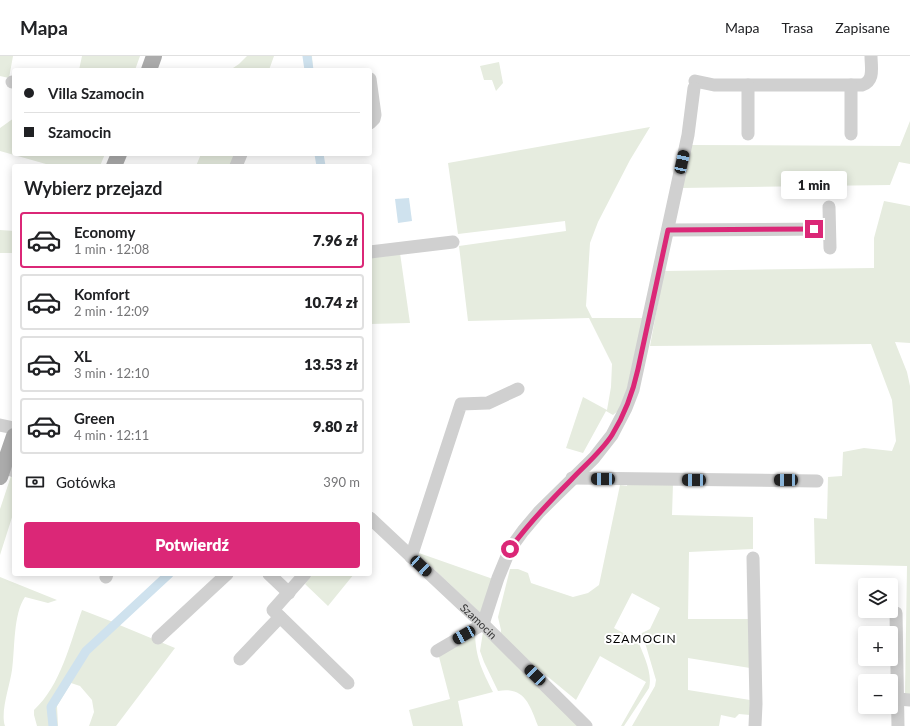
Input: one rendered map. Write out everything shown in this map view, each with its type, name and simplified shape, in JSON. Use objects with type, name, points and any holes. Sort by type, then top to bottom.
[{"type":"main road","points":[[150,68],[154,56]]},
{"type":"main road","points":[[6,472],[12,445]]},
{"type":"street","points":[[437,650],[483,624],[498,578],[510,549],[539,512],[594,458],[612,435],[626,408],[633,390],[670,230],[688,134],[694,84],[862,85],[869,81],[871,77],[871,56]]},
{"type":"street","points":[[748,85],[748,134]]},
{"type":"street","points":[[851,85],[851,134]]},
{"type":"street","points":[[372,92],[375,114],[372,121]]},
{"type":"street","points":[[829,207],[830,248]]},
{"type":"street","points":[[670,230],[829,229]]},
{"type":"street","points":[[372,252],[453,242]]},
{"type":"street","points":[[412,557],[461,404],[488,403],[518,389]]},
{"type":"street","points":[[0,425],[12,428]]},
{"type":"street","points":[[572,478],[817,481]]},
{"type":"street","name":"Szamocin","points":[[372,520],[483,624],[586,726]]},
{"type":"street","points":[[753,558],[756,726]]},
{"type":"street","points":[[158,638],[225,576]]},
{"type":"street","points":[[271,576],[289,593]]},
{"type":"street","points":[[303,576],[273,610],[348,683]]},
{"type":"street","points":[[240,659],[280,617]]},
{"type":"street","points":[[896,618],[904,700],[898,726]]},
{"type":"shaded area","points":[[0,56],[13,56],[9,78],[0,76]]},
{"type":"shaded area","points":[[82,56],[140,56],[136,68],[79,68]]},
{"type":"shaded area","points":[[247,56],[274,56],[270,68],[233,68]]},
{"type":"shaded area","points":[[304,56],[312,56],[313,68],[305,68]]},
{"type":"shaded area","points":[[499,62],[503,83],[496,91],[492,80],[484,80],[480,66]]},
{"type":"shaded area","points":[[12,119],[12,154],[0,151],[0,128]]},
{"type":"shaded area","points":[[910,121],[910,164],[899,162],[890,185],[681,188],[689,145],[900,146]]},
{"type":"shaded area","points":[[650,127],[630,160],[598,222],[590,243],[586,306],[592,318],[643,318],[623,407],[613,415],[606,411],[583,453],[566,448],[583,397],[607,410],[611,387],[612,364],[589,318],[468,321],[459,246],[566,231],[565,221],[458,234],[448,163]]},
{"type":"shaded area","points":[[18,156],[104,156],[101,164],[46,164]]},
{"type":"shaded area","points":[[200,156],[235,156],[232,164],[197,164]]},
{"type":"shaded area","points":[[884,201],[910,206],[910,343],[895,342],[907,372],[910,386],[910,696],[905,695],[907,566],[815,564],[814,518],[827,519],[828,477],[842,476],[843,452],[864,448],[892,451],[896,441],[892,400],[871,344],[650,346],[664,271],[874,268],[874,238]]},
{"type":"shaded area","points":[[0,230],[12,231],[12,253],[0,253]]},
{"type":"shaded area","points":[[400,253],[410,323],[372,324],[372,257]]},
{"type":"shaded area","points":[[12,476],[12,517],[0,555],[0,509]]},
{"type":"shaded area","points":[[628,482],[673,483],[672,515],[753,517],[753,549],[689,552],[688,619],[749,619],[750,668],[688,658],[688,690],[750,700],[750,715],[739,714],[735,718],[721,715],[719,726],[632,726],[655,686],[656,680],[646,646],[640,634],[650,629],[660,608],[632,593],[614,628],[638,641],[649,670],[650,682],[649,688],[624,726],[621,726],[646,682],[600,656],[576,700],[500,637],[501,630],[498,617],[510,569],[518,569],[528,573],[531,583],[573,597],[588,593],[599,585],[620,485],[627,486]]},
{"type":"shaded area","points":[[416,552],[493,579],[481,614],[474,607]]},
{"type":"shaded area","points":[[164,576],[170,576],[117,624],[175,648],[116,726],[89,726],[94,712],[92,700],[80,686],[71,683],[57,706],[58,726],[37,726],[34,710],[43,700],[58,676],[69,650],[82,610],[113,622]]},
{"type":"shaded area","points":[[311,576],[352,576],[328,606],[305,584]]},
{"type":"shaded area","points":[[0,577],[57,600],[48,603],[25,597],[21,604],[16,622],[12,670],[4,706],[5,726],[0,726]]},
{"type":"shaded area","points":[[483,632],[578,726],[538,726],[525,699],[515,692],[507,690],[498,691],[480,651]]},
{"type":"shaded area","points":[[475,634],[480,664],[493,692],[458,701],[463,726],[413,726],[409,710],[450,699],[438,653]]},
{"type":"water","points":[[409,198],[412,221],[398,223],[395,199]]},
{"type":"waterway","points":[[307,56],[309,68]]},
{"type":"waterway","points":[[319,156],[321,164]]},
{"type":"waterway","points":[[53,726],[51,707],[86,651],[167,576]]},
{"type":"district","name":"SZAMOCIN","points":[[641,638]]},
{"type":"route","points":[[510,549],[539,512],[594,458],[612,435],[626,408],[633,390],[638,369],[668,230],[814,229]]}]
